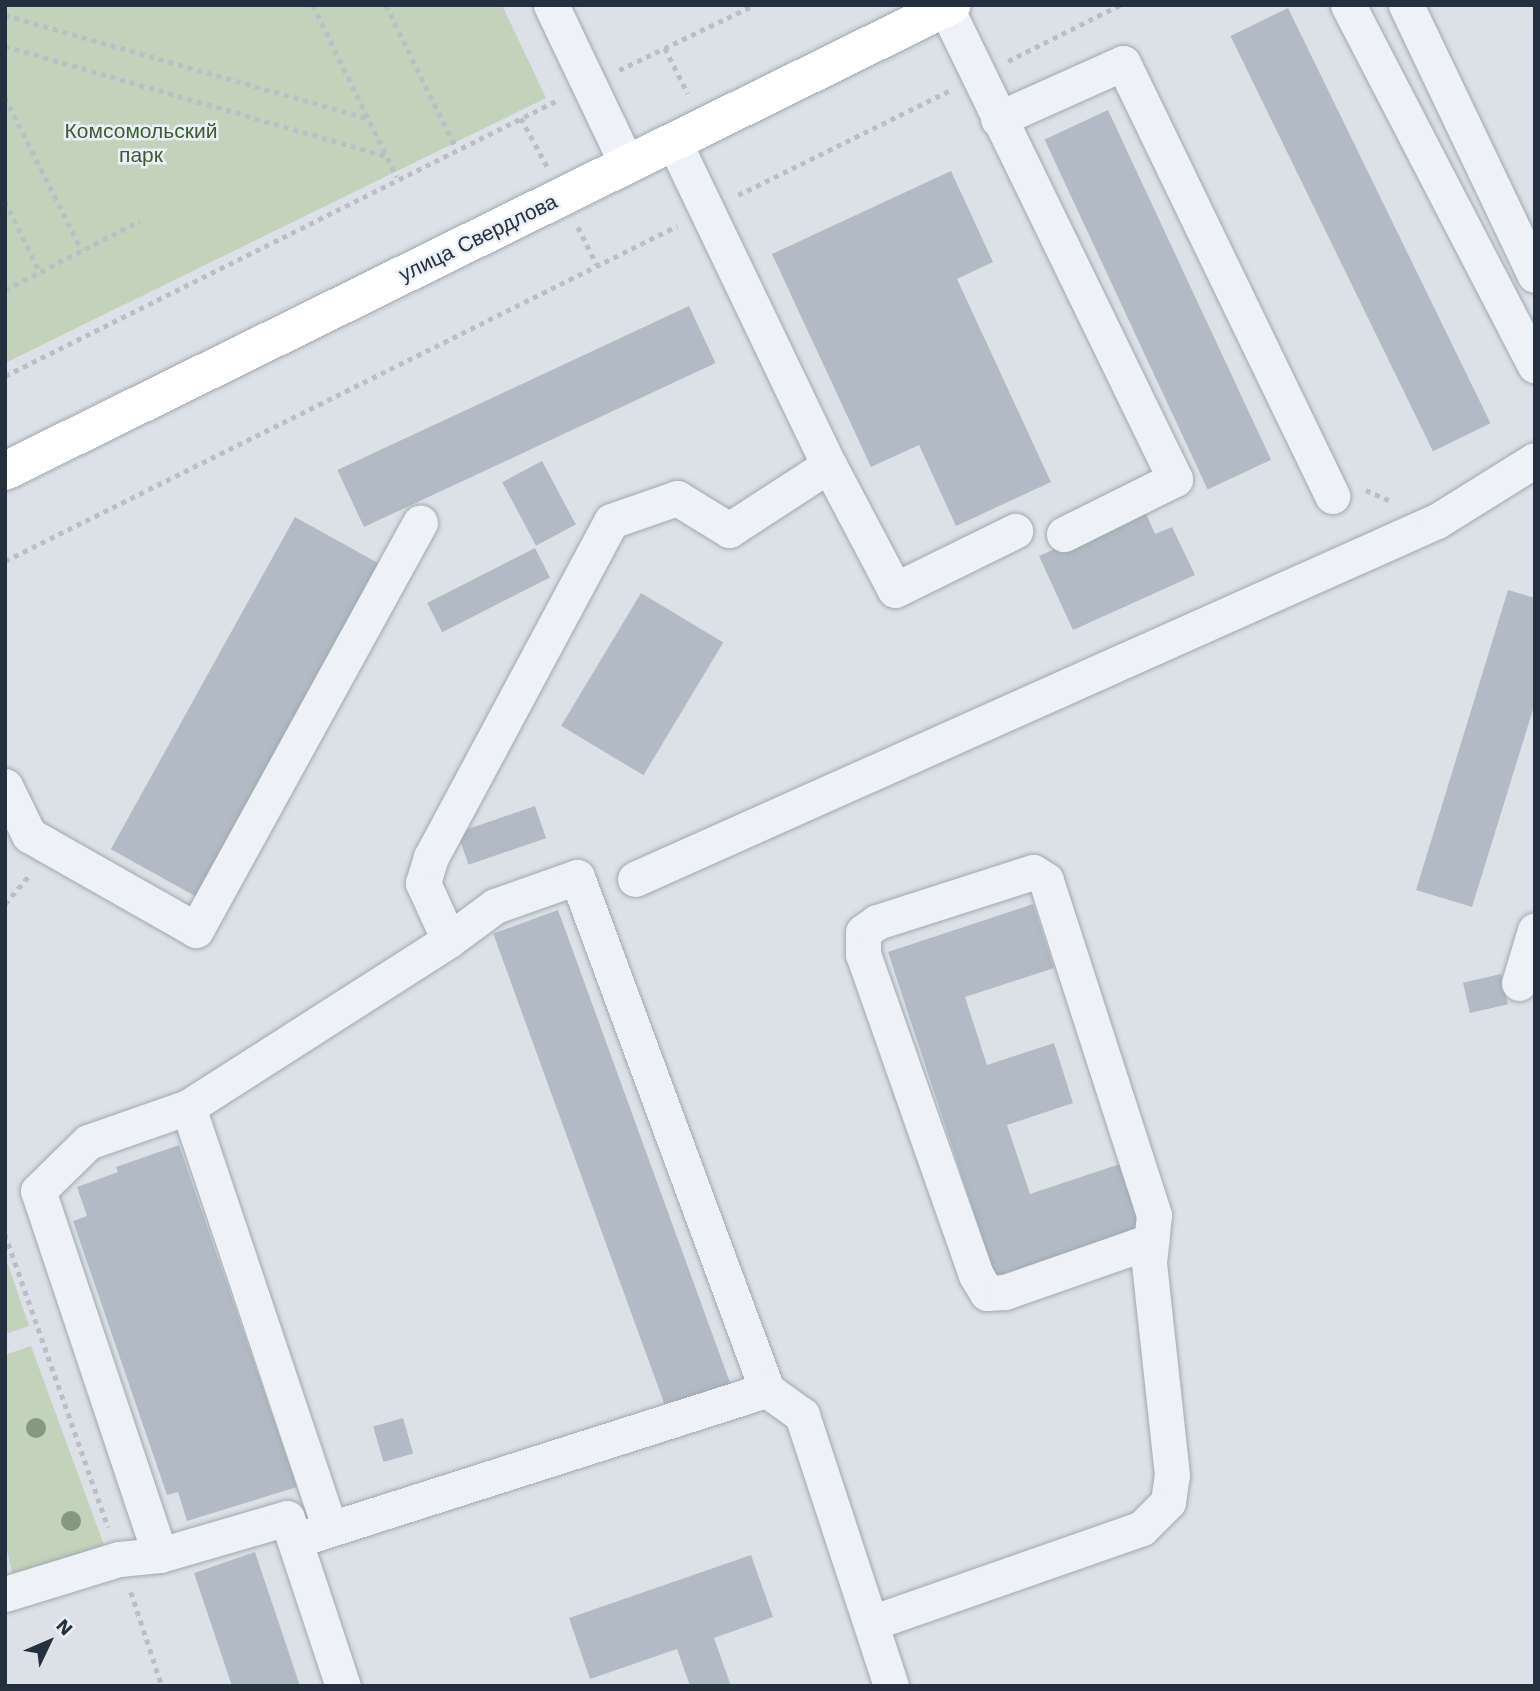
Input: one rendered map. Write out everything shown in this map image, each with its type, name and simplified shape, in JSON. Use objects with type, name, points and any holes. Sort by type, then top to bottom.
[{"type":"main road","name":"улица Свердлова","points":[[5,471],[948,6]]},
{"type":"street","points":[[551,5],[627,164]]},
{"type":"street","points":[[1348,5],[1535,365]]},
{"type":"street","points":[[1406,5],[1525,228],[1535,275]]},
{"type":"street","points":[[948,6],[998,119],[1175,479],[1065,534]]},
{"type":"street","points":[[998,119],[1124,64],[1332,496]]},
{"type":"street","points":[[674,142],[710,210],[829,465],[895,590],[1015,531]]},
{"type":"street","points":[[635,879],[1437,521],[1535,460]]},
{"type":"street","points":[[449,940],[423,883],[431,857],[611,521],[677,498],[729,530],[829,465]]},
{"type":"street","points":[[5,786],[29,835],[196,930],[421,523]]},
{"type":"street","points":[[871,1623],[1142,1528],[1168,1502],[1172,1475],[1149,1263],[1154,1215],[1046,880],[1033,872],[877,922],[863,932],[863,954],[976,1275],[987,1293],[1006,1292],[1151,1241]]},
{"type":"street","points":[[160,1555],[38,1191],[88,1142],[188,1107],[449,940],[495,906],[577,877],[767,1390],[803,1415],[891,1686]]},
{"type":"street","points":[[1519,983],[1535,930]]},
{"type":"street","points":[[188,1107],[330,1529]]},
{"type":"street","points":[[296,1540],[767,1390]]},
{"type":"street","points":[[5,1594],[119,1559],[160,1555],[287,1518],[343,1686]]},
{"type":"path","points":[[313,5],[397,177]]},
{"type":"path","points":[[387,5],[456,148]]},
{"type":"path","points":[[5,376],[397,177],[754,5]]},
{"type":"path","points":[[5,561],[1120,5]]},
{"type":"path","points":[[5,15],[369,119]]},
{"type":"path","points":[[5,46],[387,156]]},
{"type":"path","points":[[5,97],[82,251]]},
{"type":"path","points":[[5,201],[40,272]]},
{"type":"path","points":[[5,290],[139,221]]},
{"type":"path","points":[[1332,496],[1354,485],[1437,521]]},
{"type":"path","points":[[5,1234],[162,1686]]},
{"type":"green space","name":"Комсомольский парк","points":[[5,5],[502,5],[546,98],[5,363]]},
{"type":"green space","points":[[5,1256],[29,1326],[5,1334]]},
{"type":"green space","points":[[31,1346],[104,1545],[13,1577],[5,1542],[5,1355]]},
{"type":"building","points":[[1288,8],[1491,423],[1433,451],[1230,36]]},
{"type":"building","points":[[1108,110],[1271,460],[1208,489],[1045,140]]},
{"type":"building","points":[[951,171],[993,262],[957,279],[1051,482],[956,526],[919,445],[871,467],[772,254]]},
{"type":"building","points":[[689,306],[716,363],[364,527],[337,470]]},
{"type":"building","points":[[542,461],[576,525],[536,546],[502,482]]},
{"type":"building","points":[[1144,509],[1155,534],[1172,527],[1195,575],[1073,630],[1039,556]]},
{"type":"building","points":[[295,517],[381,565],[196,897],[111,849]]},
{"type":"building","points":[[535,548],[550,577],[442,632],[427,603]]},
{"type":"building","points":[[1508,590],[1535,598],[1535,703],[1472,907],[1416,890]]},
{"type":"building","points":[[641,593],[723,642],[643,775],[561,726]]},
{"type":"building","points":[[535,806],[546,838],[469,865],[457,833]]},
{"type":"building","points":[[1033,904],[1054,968],[965,997],[987,1065],[1054,1043],[1073,1103],[1007,1125],[1030,1194],[1120,1164],[1141,1229],[995,1277],[888,952]]},
{"type":"building","points":[[558,910],[732,1389],[668,1413],[493,934]]},
{"type":"building","points":[[1501,974],[1508,1004],[1470,1013],[1463,983]]},
{"type":"building","points":[[179,1145],[297,1487],[187,1521],[178,1492],[167,1495],[73,1221],[87,1216],[77,1187],[118,1172],[116,1167]]},
{"type":"building","points":[[403,1418],[413,1454],[383,1462],[373,1427]]},
{"type":"building","points":[[255,1552],[300,1686],[232,1686],[194,1573]]},
{"type":"building","points":[[751,1555],[773,1617],[714,1638],[731,1686],[690,1686],[677,1649],[590,1679],[569,1618]]}]
